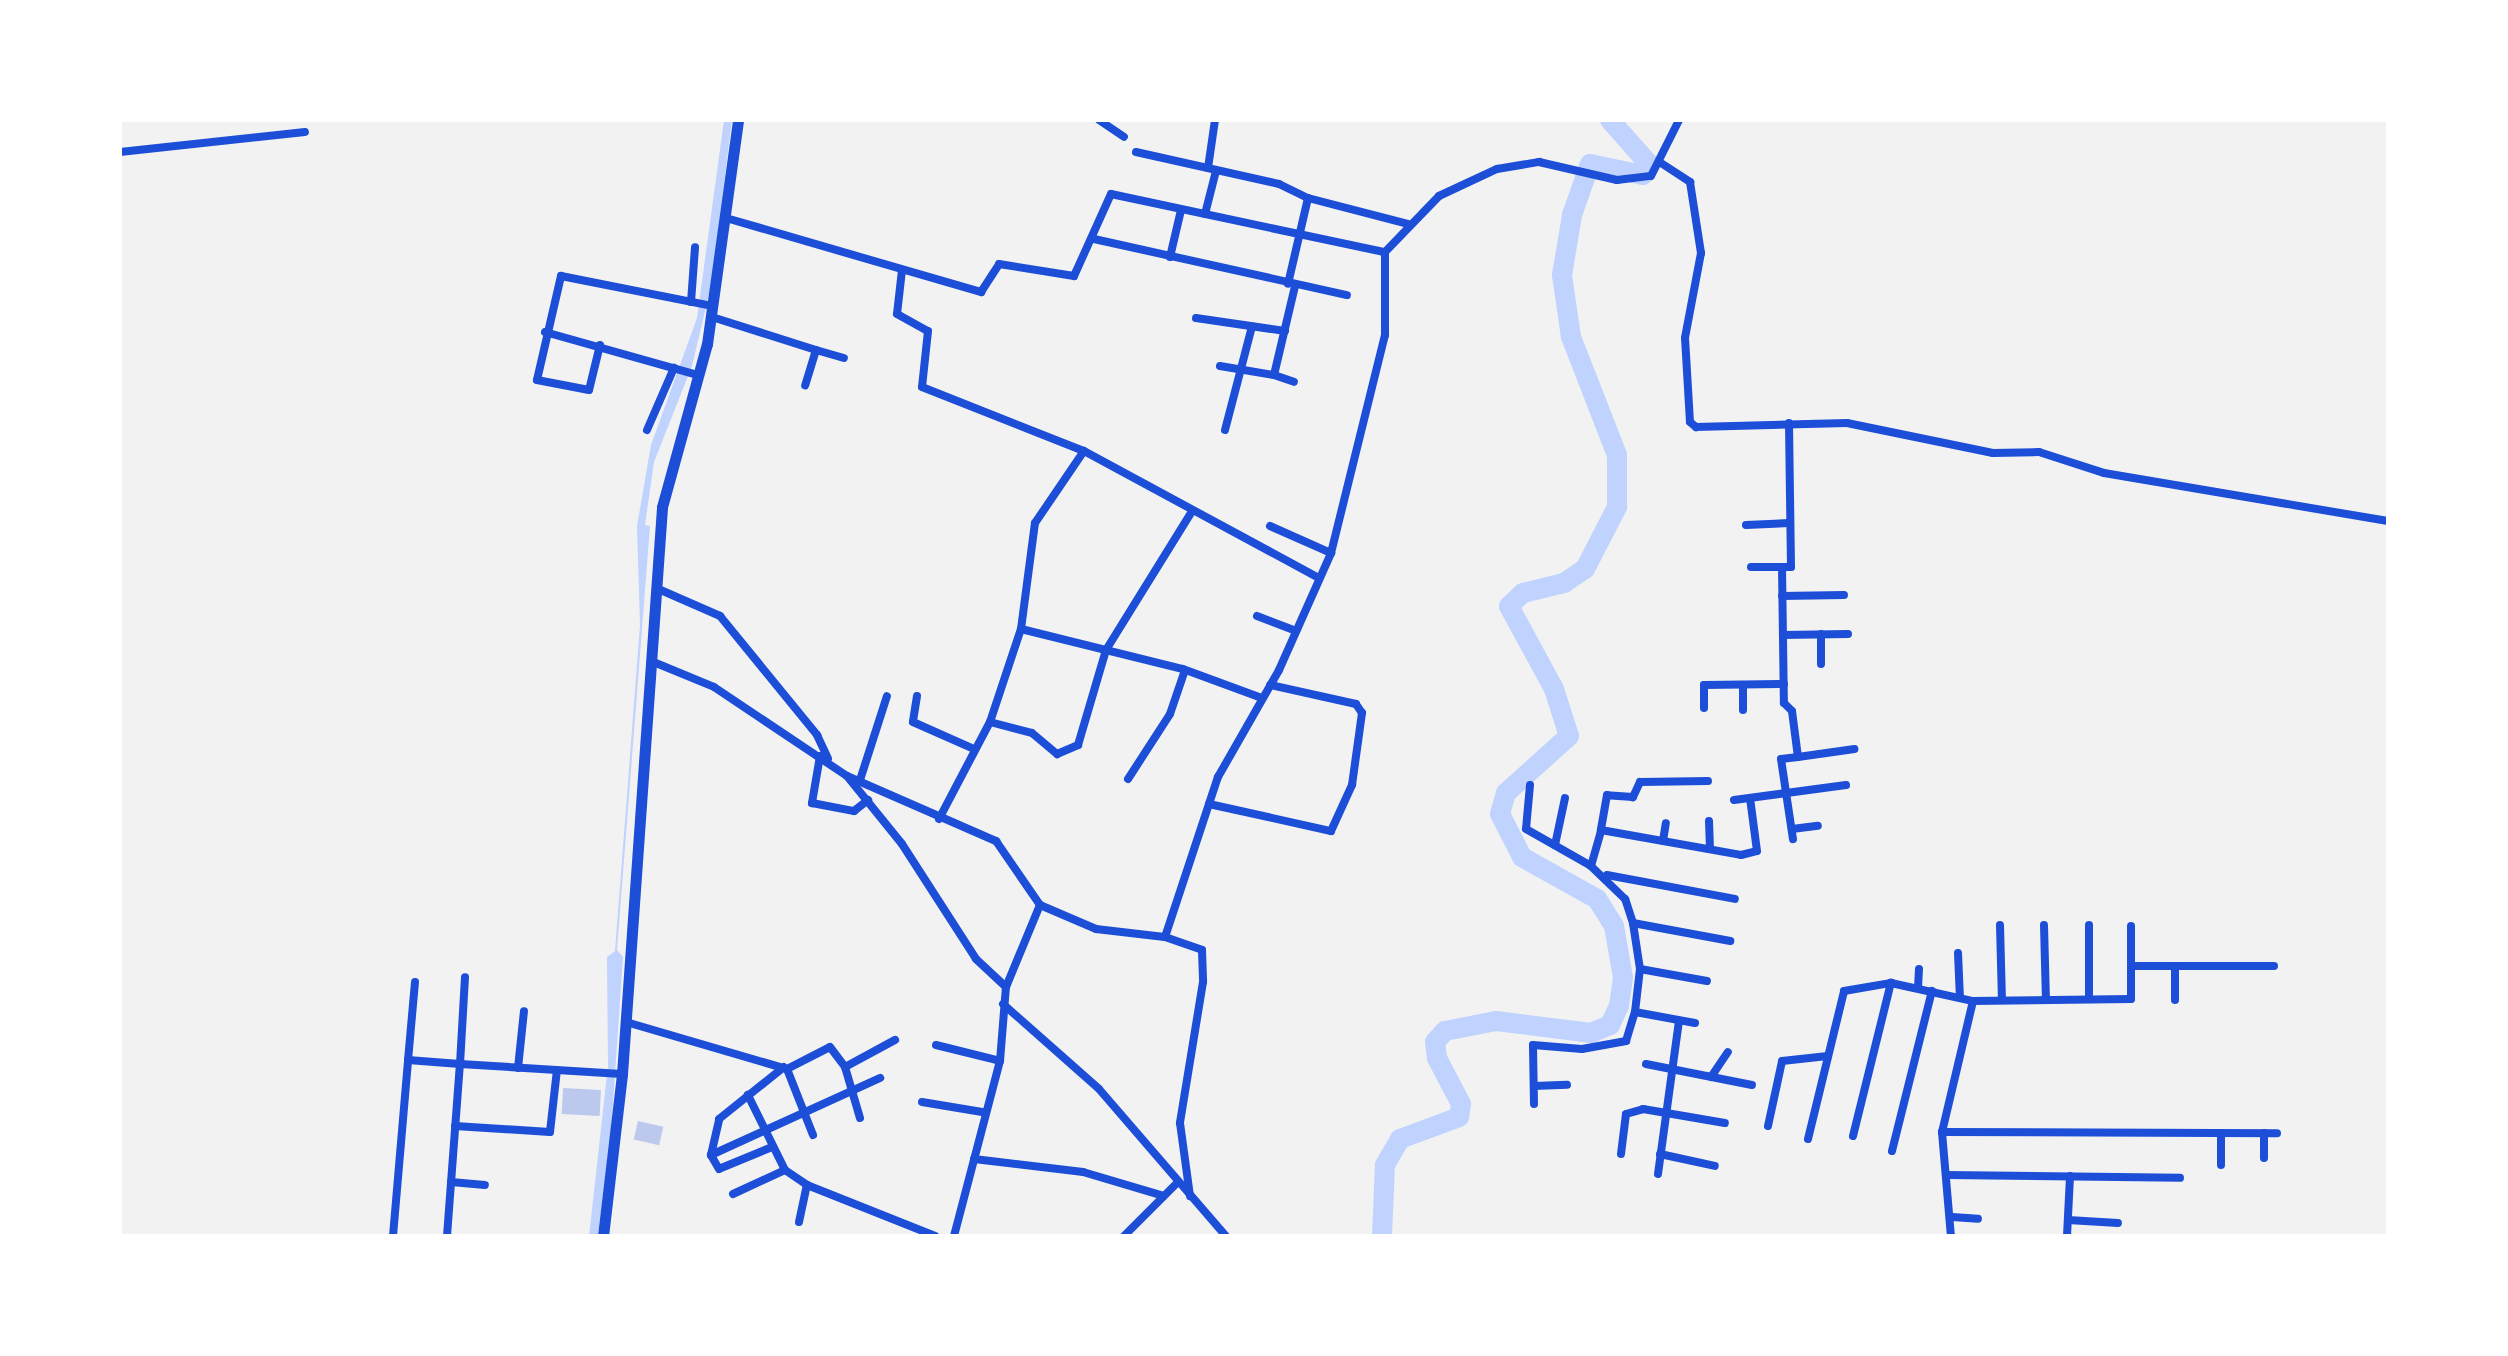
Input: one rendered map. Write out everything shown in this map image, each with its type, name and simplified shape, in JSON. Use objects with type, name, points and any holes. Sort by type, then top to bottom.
[{"type":"main road","points":[[603,1236],[626,1022],[662,508],[712,310],[738,120]]},
{"type":"street","points":[[1099,120],[1124,137]]},
{"type":"street","points":[[1206,214],[1215,120]]},
{"type":"street","points":[[1165,937],[1208,804],[1331,553],[1383,347],[1385,252],[1408,224],[1465,178],[1539,162],[1580,174],[1638,180],[1661,163],[1679,120]]},
{"type":"street","points":[[120,152],[306,132]]},
{"type":"street","points":[[1136,152],[1408,224]]},
{"type":"street","points":[[1661,163],[1690,182],[1702,253],[1685,338],[1690,422],[1710,428],[1847,423],[1993,453],[2038,452],[2104,473],[2388,521]]},
{"type":"street","points":[[726,218],[981,292],[1000,264],[1074,276],[1094,239],[1111,194],[1385,252]]},
{"type":"street","points":[[1274,375],[1285,331],[1298,234],[1308,198]]},
{"type":"street","points":[[1170,257],[1181,210]]},
{"type":"street","points":[[1094,239],[1347,295]]},
{"type":"street","points":[[694,303],[695,247]]},
{"type":"street","points":[[902,270],[896,314],[928,330],[922,387],[1084,451],[1190,513],[1320,578]]},
{"type":"street","points":[[600,346],[589,390],[541,383],[534,372],[566,274],[694,303],[844,358]]},
{"type":"street","points":[[1196,318],[1285,331]]},
{"type":"street","points":[[1225,430],[1252,326]]},
{"type":"street","points":[[545,332],[695,374]]},
{"type":"street","points":[[805,385],[816,350]]},
{"type":"street","points":[[1220,366],[1294,382]]},
{"type":"street","points":[[648,430],[677,369]]},
{"type":"street","points":[[1750,567],[1791,567],[1789,423]]},
{"type":"street","points":[[940,819],[990,722],[1021,628],[1035,523],[1084,451]]},
{"type":"street","points":[[990,722],[1034,734],[1056,754],[1084,738],[1106,650],[1190,513]]},
{"type":"street","points":[[1746,525],[1790,522]]},
{"type":"street","points":[[1270,526],[1331,553]]},
{"type":"street","points":[[1782,567],[1784,684],[1798,757]]},
{"type":"street","points":[[656,588],[720,616],[817,735],[830,763]]},
{"type":"street","points":[[1782,596],[1844,595]]},
{"type":"street","points":[[1257,616],[1296,631]]},
{"type":"street","points":[[1021,628],[1185,670],[1262,698]]},
{"type":"street","points":[[1821,634],[1821,664]]},
{"type":"street","points":[[1783,635],[1848,634]]},
{"type":"street","points":[[651,660],[714,687],[847,776],[868,800],[1004,995],[1099,1089],[1226,1236]]},
{"type":"street","points":[[1128,778],[1170,714],[1185,670]]},
{"type":"street","points":[[1208,804],[1331,831],[1352,785],[1362,713],[1356,704],[1270,684]]},
{"type":"street","points":[[1704,708],[1704,686],[1784,684]]},
{"type":"street","points":[[1742,685],[1743,710]]},
{"type":"street","points":[[860,780],[887,696]]},
{"type":"street","points":[[917,696],[914,722],[974,750]]},
{"type":"street","points":[[1818,826],[1793,834],[1782,760],[1854,749]]},
{"type":"street","points":[[820,756],[812,804],[858,811],[868,800]]},
{"type":"street","points":[[847,776],[1001,846],[1040,905],[1096,929],[1165,937],[1203,953],[1180,1123],[1189,1194]]},
{"type":"street","points":[[1590,866],[1607,795],[1633,797],[1640,782],[1708,781]]},
{"type":"street","points":[[1530,785],[1526,829],[1590,866],[1605,874],[1735,899]]},
{"type":"street","points":[[1734,800],[1846,785]]},
{"type":"street","points":[[1555,845],[1565,798]]},
{"type":"street","points":[[1601,830],[1710,850],[1757,851],[1750,798]]},
{"type":"street","points":[[1709,821],[1710,850]]},
{"type":"street","points":[[1663,841],[1666,823]]},
{"type":"street","points":[[1605,874],[1633,922],[1640,969],[1626,1054]]},
{"type":"street","points":[[954,1236],[982,1112],[1000,1061],[1004,995],[1040,905]]},
{"type":"street","points":[[1633,922],[1730,942]]},
{"type":"street","points":[[2000,925],[2002,1000]]},
{"type":"street","points":[[2044,925],[2046,1000]]},
{"type":"street","points":[[2089,926],[2089,999]]},
{"type":"street","points":[[1808,1139],[1844,992],[1891,983],[1973,1000],[2131,998],[2131,926]]},
{"type":"street","points":[[1958,954],[1960,998]]},
{"type":"street","points":[[2131,966],[2274,966]]},
{"type":"street","points":[[2175,966],[2175,1000]]},
{"type":"street","points":[[1640,969],[1707,981]]},
{"type":"street","points":[[1918,988],[1919,969]]},
{"type":"street","points":[[447,1236],[465,978]]},
{"type":"street","points":[[392,1236],[415,982]]},
{"type":"street","points":[[1853,1136],[1891,983]]},
{"type":"street","points":[[1892,1152],[1932,991]]},
{"type":"street","points":[[1951,1236],[1942,1132],[1973,1000]]},
{"type":"street","points":[[518,1068],[524,1011]]},
{"type":"street","points":[[1634,1012],[1695,1023]]},
{"type":"street","points":[[1658,1174],[1680,1020]]},
{"type":"street","points":[[626,1022],[785,1068]]},
{"type":"street","points":[[844,1066],[895,1040]]},
{"type":"street","points":[[1534,1104],[1533,1045],[1582,1049],[1626,1042]]},
{"type":"street","points":[[936,1045],[1000,1061]]},
{"type":"street","points":[[772,1146],[719,1170],[711,1155],[718,1119],[785,1068],[830,1047],[844,1066],[860,1118]]},
{"type":"street","points":[[1711,1078],[1728,1052]]},
{"type":"street","points":[[1768,1126],[1782,1061],[1828,1056]]},
{"type":"street","points":[[408,1060],[619,1074]]},
{"type":"street","points":[[1646,1064],[1752,1086]]},
{"type":"street","points":[[785,1068],[813,1136]]},
{"type":"street","points":[[455,1126],[550,1132],[556,1070]]},
{"type":"street","points":[[711,1155],[880,1078]]},
{"type":"street","points":[[1534,1086],[1567,1085]]},
{"type":"street","points":[[748,1095],[785,1170],[808,1185],[935,1236]]},
{"type":"street","points":[[922,1102],[982,1112]]},
{"type":"street","points":[[1621,1154],[1626,1114],[1665,1113],[1725,1123]]},
{"type":"street","points":[[1942,1132],[2277,1134]]},
{"type":"street","points":[[2221,1133],[2221,1164]]},
{"type":"street","points":[[2264,1134],[2264,1158]]},
{"type":"street","points":[[1660,1154],[1715,1166]]},
{"type":"street","points":[[974,1159],[1082,1172],[1164,1196]]},
{"type":"street","points":[[733,1194],[785,1170]]},
{"type":"street","points":[[1946,1175],[2180,1178]]},
{"type":"street","points":[[2067,1236],[2070,1176]]},
{"type":"street","points":[[451,1182],[485,1185]]},
{"type":"street","points":[[1124,1236],[1178,1183]]},
{"type":"street","points":[[798,1222],[808,1185]]},
{"type":"street","points":[[1952,1218],[1978,1219]]},
{"type":"street","points":[[2068,1220],[2118,1222]]},
{"type":"water","points":[[724,120],[732,120],[711,286],[692,366],[654,462],[645,525],[650,526],[617,950],[623,957],[611,1132],[598,1236],[589,1236],[608,1066],[607,957],[615,951],[640,625],[637,526],[651,445],[697,318]]},
{"type":"building","points":[[563,1088],[601,1090],[600,1116],[562,1114]]},
{"type":"building","points":[[638,1121],[663,1127],[659,1145],[634,1140]]},
{"type":"waterway","points":[[1382,1236],[1385,1165],[1400,1139],[1459,1117],[1461,1104],[1437,1058],[1435,1042],[1445,1031],[1496,1021],[1591,1033],[1610,1025],[1619,1006],[1623,978],[1614,926],[1597,899],[1522,857],[1500,814],[1506,793],[1569,736],[1554,689],[1509,606],[1523,593],[1564,583],[1585,569],[1617,507],[1617,455],[1571,337],[1562,275],[1572,215],[1590,164],[1643,175],[1648,163],[1610,120]]}]
